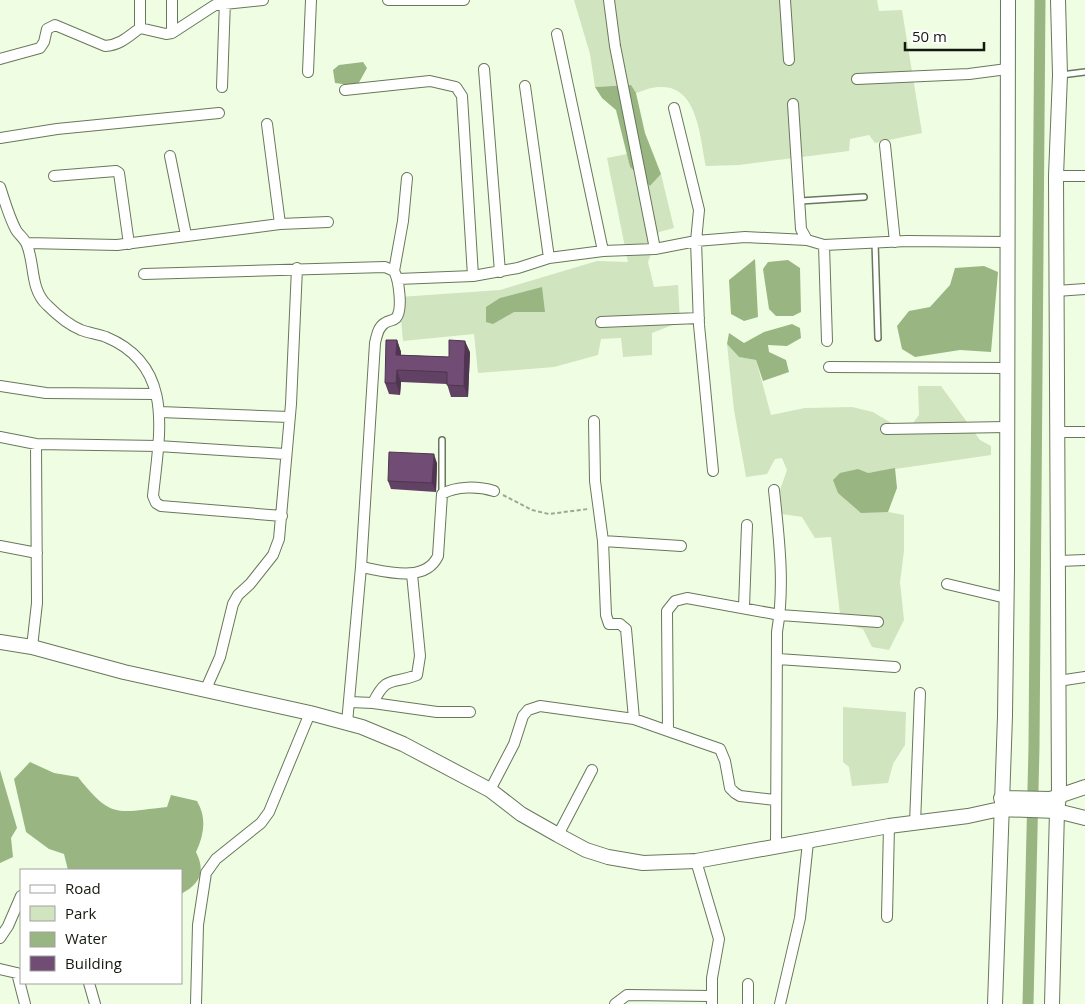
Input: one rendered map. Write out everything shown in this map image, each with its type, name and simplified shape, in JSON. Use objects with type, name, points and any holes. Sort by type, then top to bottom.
[{"type":"street","points":[[140,0],[140,28]]},
{"type":"street","points":[[172,0],[172,33]]},
{"type":"street","points":[[0,59],[40,48],[44,42],[47,29],[55,25],[104,46],[120,43],[140,28],[166,34],[172,33],[190,23],[207,9],[226,2],[263,0]]},
{"type":"street","points":[[308,72],[311,0]]},
{"type":"street","points":[[388,0],[464,0]]},
{"type":"street","points":[[609,0],[615,46],[655,248]]},
{"type":"street","points":[[785,0],[789,60]]},
{"type":"street","points":[[995,1004],[1007,804],[1006,69],[1008,0]]},
{"type":"street","points":[[1052,1004],[1059,796],[1059,432],[1056,291],[1056,176],[1060,75],[1058,0]]},
{"type":"street","points":[[222,87],[226,2]]},
{"type":"street","points":[[557,34],[603,251]]},
{"type":"street","points":[[484,69],[500,272]]},
{"type":"street","points":[[857,79],[969,74],[1006,69]]},
{"type":"street","points":[[345,90],[430,81],[456,87],[462,96],[473,276]]},
{"type":"street","points":[[525,86],[549,258]]},
{"type":"street","points":[[793,104],[801,229],[807,240]]},
{"type":"street","points":[[674,108],[699,210],[696,241],[698,318],[713,471]]},
{"type":"street","points":[[0,138],[57,129],[219,113]]},
{"type":"street","points":[[267,124],[280,224]]},
{"type":"street","points":[[885,146],[895,242]]},
{"type":"street","points":[[170,156],[186,235]]},
{"type":"street","points":[[54,176],[116,171],[119,173],[128,244]]},
{"type":"street","points":[[1056,176],[1085,176]]},
{"type":"street","points":[[347,722],[361,567],[375,343],[379,328],[384,323],[394,320],[399,312],[396,276],[407,178]]},
{"type":"street","points":[[0,187],[10,218],[17,232],[26,242],[31,258],[34,283],[47,305],[80,330],[106,337],[126,348],[149,371],[154,381],[160,412],[153,496],[156,503],[161,506],[282,516]]},
{"type":"street","points":[[26,242],[128,244],[280,224],[328,222]]},
{"type":"street","points":[[144,274],[297,268],[385,268],[396,276],[473,276],[500,272],[549,258],[603,251],[655,248],[696,241],[745,238],[807,240],[812,243],[824,244],[1006,242]]},
{"type":"street","points":[[824,244],[827,341]]},
{"type":"street","points":[[205,690],[220,656],[233,604],[238,595],[250,584],[273,555],[279,539],[289,417],[297,268]]},
{"type":"street","points":[[1056,291],[1085,289]]},
{"type":"street","points":[[602,322],[698,318]]},
{"type":"street","points":[[828,367],[1007,368]]},
{"type":"street","points":[[0,386],[46,393],[155,394]]},
{"type":"street","points":[[160,412],[289,417]]},
{"type":"street","points":[[594,421],[597,508],[603,542],[606,615],[609,624],[620,624],[626,629],[634,719]]},
{"type":"street","points":[[886,429],[1007,427]]},
{"type":"street","points":[[1059,432],[1085,432]]},
{"type":"street","points":[[0,437],[36,444],[158,446],[285,454]]},
{"type":"street","points":[[32,647],[37,603],[36,444]]},
{"type":"street","points":[[361,567],[412,574],[434,565],[438,556],[442,494],[458,489],[486,488],[494,491]]},
{"type":"street","points":[[774,490],[782,578],[777,632],[776,847]]},
{"type":"street","points":[[744,607],[746,525]]},
{"type":"street","points":[[603,542],[681,546]]},
{"type":"street","points":[[0,546],[37,553]]},
{"type":"street","points":[[1059,561],[1085,560]]},
{"type":"street","points":[[373,703],[380,688],[388,682],[417,675],[420,656],[412,574]]},
{"type":"street","points":[[947,584],[1006,598]]},
{"type":"street","points":[[668,731],[668,611],[675,601],[687,598],[780,615],[878,622]]},
{"type":"street","points":[[0,642],[32,647],[124,672],[347,722],[403,744],[490,790],[521,814],[586,850],[608,857],[643,863],[696,861],[889,826],[968,816],[1007,804],[1042,805],[1085,818]]},
{"type":"street","points":[[778,659],[895,667]]},
{"type":"street","points":[[1058,681],[1085,677]]},
{"type":"street","points":[[915,824],[920,693]]},
{"type":"street","points":[[350,702],[373,703],[422,710],[470,712]]},
{"type":"street","points":[[490,790],[514,744],[523,716],[528,710],[540,706],[634,719],[720,749],[725,761],[730,788],[735,793],[740,796],[776,800]]},
{"type":"street","points":[[196,1004],[198,924],[206,874],[216,859],[261,823],[269,812],[310,713]]},
{"type":"street","points":[[558,835],[592,770]]},
{"type":"street","points":[[1042,805],[1059,796],[1085,787]]},
{"type":"street","points":[[887,917],[889,826]]},
{"type":"street","points":[[780,1004],[800,918],[808,842]]},
{"type":"street","points":[[615,1004],[627,995],[712,1000],[720,939],[696,861]]},
{"type":"street","points":[[0,938],[8,926],[20,898]]},
{"type":"street","points":[[0,969],[19,974]]},
{"type":"street","points":[[21,984],[25,1004]]},
{"type":"street","points":[[89,984],[95,1004]]},
{"type":"street","points":[[748,984],[748,1004]]},
{"type":"lane","points":[[1060,75],[1085,72]]},
{"type":"lane","points":[[800,201],[864,197]]},
{"type":"lane","points":[[875,242],[878,338]]},
{"type":"lane","points":[[442,440],[442,494]]},
{"type":"path","points":[[494,491],[532,510],[549,514],[597,508]]},
{"type":"green space","points":[[574,0],[877,0],[879,11],[902,10],[922,133],[875,143],[869,135],[850,139],[849,151],[739,165],[706,166],[695,115],[682,94],[672,88],[650,88],[636,93],[630,85],[595,87],[590,54]]},
{"type":"green space","points":[[627,154],[630,167],[650,186],[661,174],[674,228],[659,232],[648,262],[654,287],[678,285],[680,322],[652,333],[652,355],[623,357],[621,338],[601,339],[598,355],[554,367],[478,373],[474,334],[403,341],[399,297],[500,290],[597,261],[628,262],[607,158]]},
{"type":"green space","points":[[727,344],[739,357],[756,360],[771,415],[805,408],[852,407],[873,412],[893,424],[911,426],[919,415],[918,386],[941,386],[980,440],[991,446],[991,455],[868,473],[861,512],[888,512],[904,515],[904,551],[900,582],[904,620],[889,650],[872,647],[863,629],[841,623],[831,537],[815,538],[802,517],[782,514],[780,490],[787,470],[782,458],[775,459],[767,474],[746,477],[734,410]]},
{"type":"green space","points":[[843,707],[906,712],[905,745],[893,764],[888,783],[852,786],[849,767],[843,762]]},
{"type":"water","points":[[363,62],[367,68],[357,86],[335,83],[333,70],[339,65]]},
{"type":"water","points":[[631,85],[636,93],[645,133],[661,174],[650,186],[630,167],[616,110],[602,98],[595,87]]},
{"type":"water","points":[[755,259],[758,317],[744,321],[731,314],[729,280]]},
{"type":"water","points":[[788,260],[800,268],[801,312],[793,316],[776,316],[769,309],[763,269],[768,262]]},
{"type":"water","points":[[984,266],[998,272],[991,352],[960,350],[915,357],[902,349],[897,326],[909,311],[930,307],[950,285],[955,268]]},
{"type":"water","points":[[542,287],[545,312],[514,312],[493,324],[486,322],[486,307],[500,298]]},
{"type":"water","points":[[792,324],[800,328],[801,338],[787,346],[768,345],[769,352],[786,360],[789,372],[763,381],[756,360],[739,357],[727,344],[729,333],[744,343],[764,332]]},
{"type":"water","points":[[895,468],[897,488],[888,512],[861,513],[838,493],[833,480],[840,473],[858,469],[868,473]]},
{"type":"water","points":[[30,762],[54,773],[78,777],[99,801],[116,810],[126,811],[167,807],[171,795],[197,801],[202,814],[203,826],[196,852],[201,866],[197,882],[182,893],[182,869],[68,869],[64,854],[49,849],[26,832],[14,779]]},
{"type":"water","points":[[0,770],[17,828],[11,838],[13,857],[0,863]]},
{"type":"building","points":[[386,340],[397,340],[396,355],[449,357],[449,340],[465,341],[464,386],[447,385],[447,372],[397,370],[396,383],[385,383]]},
{"type":"building","points":[[389,452],[434,454],[432,483],[388,481]]},
{"type":"waterway","points":[[1028,1004],[1034,746],[1040,0]]}]
